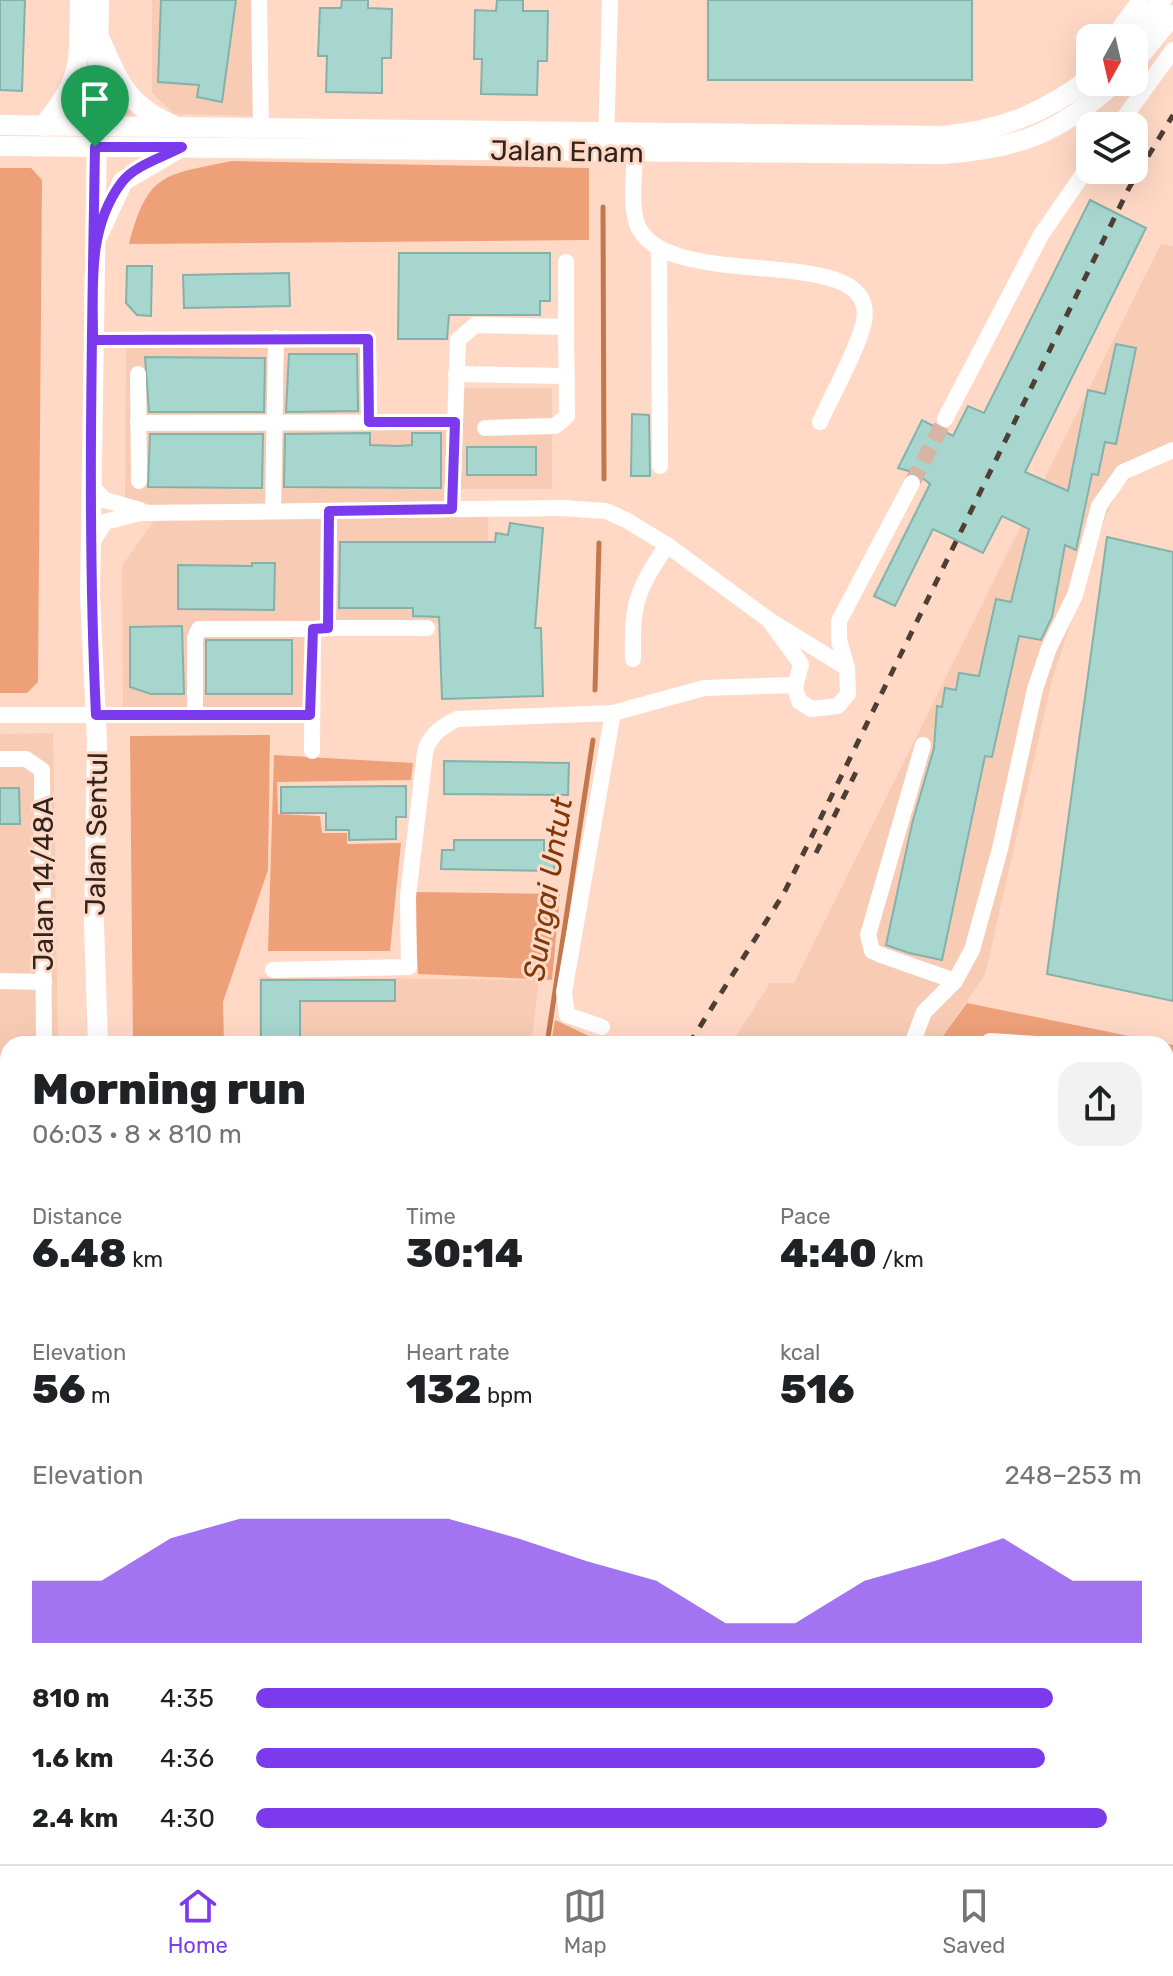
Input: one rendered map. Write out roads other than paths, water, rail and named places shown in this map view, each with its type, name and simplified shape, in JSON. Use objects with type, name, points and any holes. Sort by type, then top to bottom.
[{"type":"main road","points":[[43,126],[69,95],[76,78],[80,0]]},
{"type":"main road","name":"Jalan Sentul","points":[[98,1036],[91,486],[96,30],[99,0]]},
{"type":"main road","points":[[1148,36],[1170,16]]},
{"type":"main road","points":[[94,244],[123,181],[182,138],[128,97],[96,30]]},
{"type":"main road","name":"Jalan Enam","points":[[0,146],[95,137],[636,142],[943,136],[1024,120],[1076,87]]},
{"type":"main road","name":"Jalan Enam","points":[[636,142],[943,154],[998,150],[1047,131],[1100,96]]},
{"type":"main road","name":"Jalan Enam","points":[[0,125],[43,126],[95,137]]},
{"type":"main road","name":"Jalan Enam","points":[[182,138],[261,129],[606,142]]},
{"type":"street","points":[[259,0],[261,129]]},
{"type":"street","points":[[606,142],[610,0]]},
{"type":"street","points":[[1122,24],[1140,0]]},
{"type":"street","points":[[1128,112],[1173,50]]},
{"type":"street","points":[[636,142],[636,222],[645,237],[659,250],[723,264],[832,277],[853,286],[863,300],[864,322],[820,422]]},
{"type":"street","points":[[945,419],[1041,235],[1076,184]]},
{"type":"street","points":[[659,250],[660,466]]},
{"type":"street","points":[[485,428],[561,423],[567,416],[566,262]]},
{"type":"street","points":[[452,509],[458,340],[475,325],[566,327]]},
{"type":"street","points":[[273,511],[276,338]]},
{"type":"street","points":[[93,340],[368,339],[369,422]]},
{"type":"street","points":[[138,374],[139,481]]},
{"type":"street","points":[[456,374],[567,376]]},
{"type":"street","points":[[138,423],[455,422]]},
{"type":"street","points":[[915,1036],[924,1012],[955,981],[972,950],[996,863],[1035,689],[1049,648],[1075,595],[1099,506],[1123,472],[1173,450]]},
{"type":"street","points":[[769,620],[801,664],[796,689],[799,701],[811,709],[838,706],[848,694],[839,621],[912,483]]},
{"type":"street","points":[[91,486],[105,500],[158,513]]},
{"type":"street","points":[[91,544],[105,522],[158,513],[588,508],[626,520],[667,545],[769,620],[847,668]]},
{"type":"street","points":[[312,751],[310,715],[329,511]]},
{"type":"street","points":[[633,659],[632,610],[641,584],[667,545]]},
{"type":"street","points":[[195,714],[195,638],[199,629],[427,628]]},
{"type":"street","points":[[273,970],[409,967],[408,896],[426,744],[442,727],[457,719],[613,713],[704,688],[796,689]]},
{"type":"street","points":[[602,1027],[567,1015],[564,992],[613,713]]},
{"type":"street","points":[[0,715],[310,715]]},
{"type":"street","points":[[923,745],[868,935],[872,951],[955,981]]},
{"type":"street","name":"Jalan 14/48A","points":[[0,759],[26,759],[42,770],[44,1036]]},
{"type":"street","points":[[0,981],[44,982]]},
{"type":"waterway","name":"Sungai Untut","points":[[603,207],[604,479]]},
{"type":"waterway","name":"Sungai Untut","points":[[595,690],[599,543]]},
{"type":"waterway","name":"Sungai Untut","points":[[548,1036],[593,740]]},
{"type":"tunnel","points":[[912,483],[945,419]]},
{"type":"railway","points":[[694,1036],[784,893],[1129,188],[1173,115]]},
{"type":"railway","points":[[816,853],[857,770]]}]
